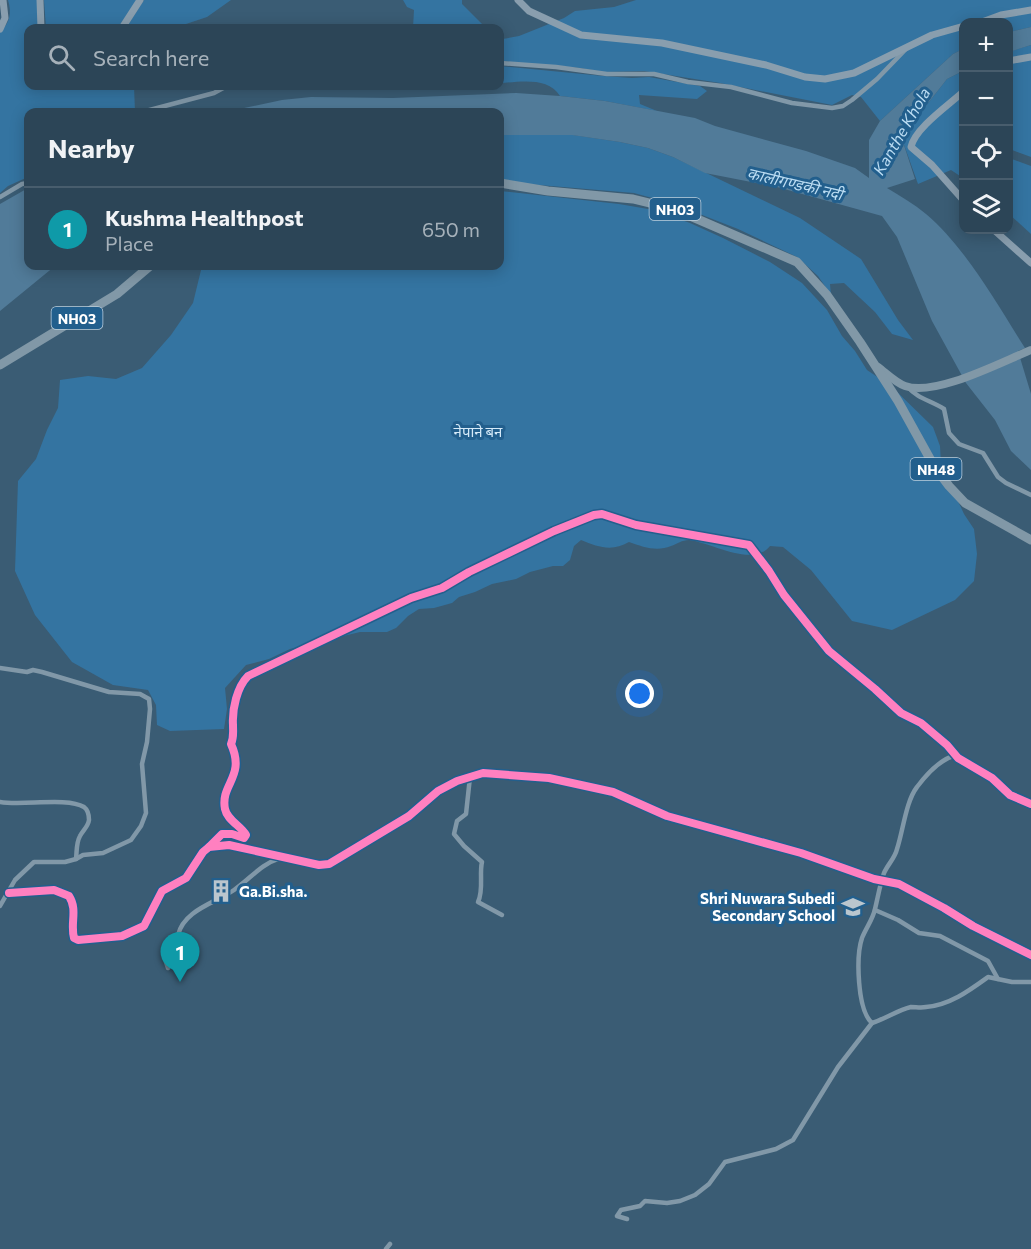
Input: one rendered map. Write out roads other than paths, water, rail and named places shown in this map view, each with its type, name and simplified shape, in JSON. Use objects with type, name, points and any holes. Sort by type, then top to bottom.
[{"type":"highway","name":"NH03","points":[[504,184],[548,191],[633,199],[674,209],[797,262],[828,295],[875,365]]},
{"type":"highway","name":"NH03","points":[[0,365],[117,294],[145,270]]},
{"type":"highway","name":"NH48","points":[[875,365],[898,400],[934,466],[949,486],[965,503],[1031,540]]},
{"type":"main road","points":[[0,29],[5,18],[3,0]]},
{"type":"main road","points":[[40,0],[41,24]]},
{"type":"main road","points":[[125,24],[141,0]]},
{"type":"main road","points":[[518,0],[529,11],[541,18],[581,35],[662,43],[766,65],[805,77],[825,79],[854,73],[932,35],[959,27]]},
{"type":"main road","points":[[992,18],[1031,10]]},
{"type":"main road","points":[[1013,60],[1031,57]]},
{"type":"main road","points":[[959,95],[912,139],[910,147],[932,165],[959,196]]},
{"type":"main road","points":[[998,234],[1031,263]]},
{"type":"main road","points":[[908,387],[927,389],[948,383],[1031,350]]},
{"type":"main road","name":"NH03","points":[[875,365],[908,387]]},
{"type":"street","points":[[504,63],[607,74],[654,74],[688,82],[731,87],[792,103],[832,108],[843,106],[852,100],[877,79],[909,46]]},
{"type":"street","points":[[157,108],[220,90]]},
{"type":"street","points":[[0,197],[24,184]]},
{"type":"street","points":[[908,387],[916,396],[929,399],[944,409],[949,433],[959,444],[983,453],[998,477],[1031,495]]},
{"type":"street","points":[[9,893],[54,890],[69,896],[75,911],[72,929],[74,938],[78,940],[122,936],[144,926],[162,891],[186,878],[203,852],[222,834],[244,838],[246,836],[226,813],[225,804],[226,793],[237,765],[231,744],[234,738],[233,711],[242,682],[248,676],[411,598],[442,588],[469,572],[577,520],[602,514],[636,525],[749,545],[784,596],[829,651],[901,713],[921,723],[956,755],[992,778],[1010,795],[1031,804]]},
{"type":"street","points":[[0,668],[23,672],[33,670],[109,692],[140,694],[149,699],[150,709],[142,764],[146,813],[141,826],[131,840],[104,853],[84,855],[64,862],[34,862],[15,880],[0,906]]},
{"type":"street","points":[[872,1023],[865,1015],[861,1002],[858,956],[862,939],[875,910],[885,871],[895,855],[908,806],[917,787],[939,765],[956,755]]},
{"type":"street","points":[[209,847],[230,845],[282,858],[319,865],[329,864],[409,816],[438,791],[457,781],[483,773],[549,778],[613,792],[667,816],[801,853],[874,879],[899,884],[973,926],[1031,955]]},
{"type":"street","points":[[470,777],[466,814],[457,821],[454,834],[483,862],[480,869],[481,896],[478,902],[502,915]]},
{"type":"street","points":[[0,802],[24,804],[68,802],[84,807],[88,811],[88,825],[79,838],[76,859]]},
{"type":"street","points":[[168,968],[166,962],[170,957],[182,955],[186,950],[178,935],[179,929],[187,919],[203,906],[234,890],[264,865],[282,858]]},
{"type":"street","points":[[875,910],[919,933],[940,936],[988,961],[998,979]]},
{"type":"street","points":[[627,1219],[617,1216],[621,1210],[640,1206],[645,1201],[667,1203],[695,1195],[709,1184],[725,1162],[776,1149],[793,1140],[838,1067],[872,1023],[912,1007],[926,1007],[950,1000],[970,990],[988,977],[1031,982]]},
{"type":"street","points":[[386,1249],[390,1244]]},
{"type":"water","points":[[1031,27],[1031,45],[1013,51],[1013,31]]},
{"type":"water","points":[[959,51],[959,73],[947,79],[914,121],[903,142],[915,179],[887,188],[926,214],[954,243],[980,277],[1025,348],[1018,351],[1031,394],[1031,470],[1011,451],[995,420],[966,383],[932,321],[897,237],[882,216],[777,187],[705,173],[673,157],[648,148],[620,142],[572,135],[504,135],[504,108],[244,108],[311,97],[393,98],[516,93],[605,101],[695,118],[715,126],[806,151],[855,168],[869,178],[869,140],[880,121]]},
{"type":"water","points":[[24,190],[24,270],[50,270],[0,311],[0,204]]},
{"type":"place","name":"Ga.Bi.sha.","points":[[221,891]]},
{"type":"place","name":"Shri Nuwara Subedi Secondary School","points":[[853,907]]},
{"type":"place","name":"Kushma Healthpost","points":[[180,982]]},
{"type":"water label","name":"Kanthe Khola","points":[[901,131]]},
{"type":"water label","name":"कालीगण्डकी नदी","points":[[795,183]]},
{"type":"park label","name":"नेपाने बन","points":[[478,431]]}]
